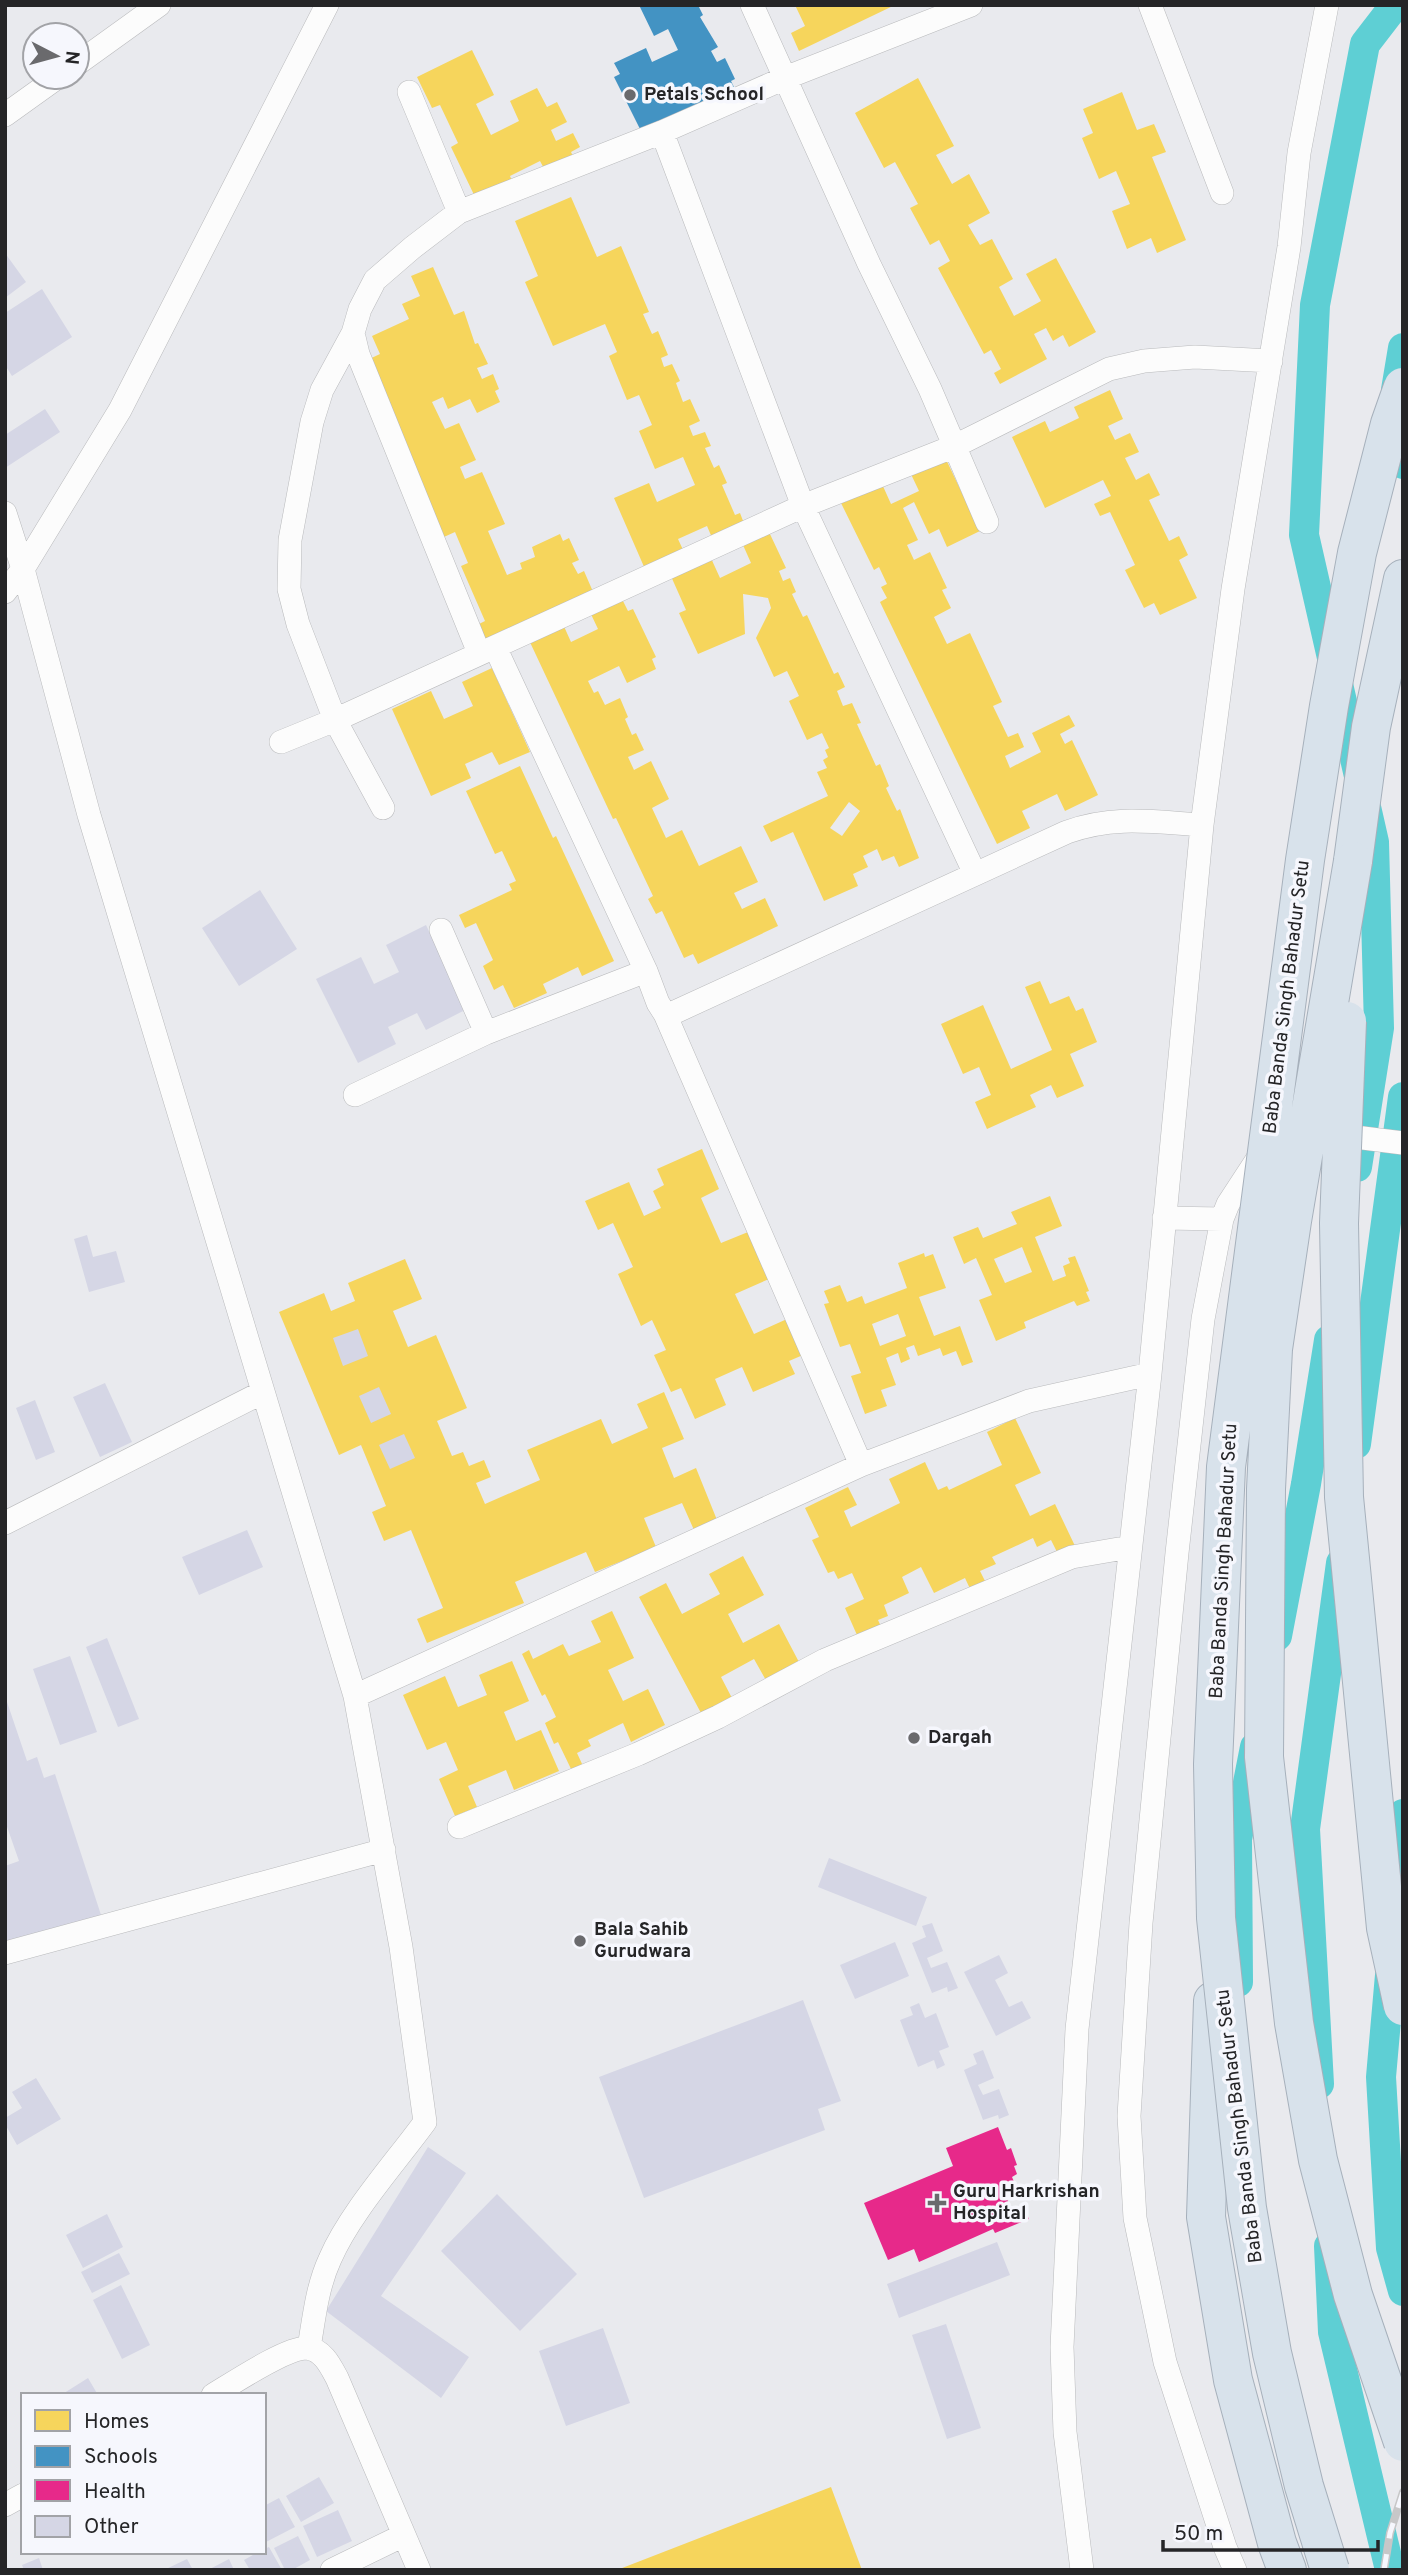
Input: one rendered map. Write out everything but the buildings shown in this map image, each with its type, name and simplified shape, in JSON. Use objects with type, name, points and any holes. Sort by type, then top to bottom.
[{"type":"highway","name":"Baba Banda Singh Bahadur Setu","points":[[1330,2570],[1304,2486],[1272,2353],[1247,2208],[1216,1918],[1213,1764],[1226,1467],[1305,860],[1357,553],[1390,424],[1403,387]]},
{"type":"highway","name":"Baba Banda Singh Bahadur Setu","points":[[1403,579],[1371,727],[1353,861],[1273,1349],[1266,1489],[1264,1757],[1294,2023],[1318,2160],[1353,2295],[1403,2442]]},
{"type":"highway","points":[[1353,861],[1339,1223],[1344,1497],[1387,1928],[1403,2006]]},
{"type":"highway","points":[[1216,1918],[1206,2217],[1233,2380],[1277,2543],[1287,2570]]},
{"type":"street","points":[[91,54],[159,5]]},
{"type":"street","points":[[752,5],[988,522]]},
{"type":"street","points":[[383,808],[335,720],[298,624],[289,589],[288,563],[312,422],[322,390],[353,333],[360,309],[375,280],[459,212],[971,5]]},
{"type":"street","points":[[1150,5],[1222,193]]},
{"type":"street","points":[[1082,2570],[1065,2432],[1063,2320],[1077,2029],[1150,1374],[1202,825],[1233,589],[1289,247],[1299,153],[1327,5]]},
{"type":"street","points":[[5,592],[23,569],[120,410],[325,6]]},
{"type":"street","points":[[5,115],[38,91]]},
{"type":"street","points":[[409,92],[459,212]]},
{"type":"street","points":[[662,132],[803,506],[975,874]]},
{"type":"street","points":[[353,333],[358,354],[487,650],[646,971],[657,1003],[666,1014],[861,1465]]},
{"type":"street","points":[[281,742],[335,720],[803,506],[955,446],[1110,369],[1144,361],[1195,357],[1271,361]]},
{"type":"street","points":[[5,513],[23,569],[89,815],[355,1696],[401,1947],[425,2122],[355,2217],[330,2258],[318,2292],[309,2348]]},
{"type":"street","points":[[666,1014],[1091,823],[1119,820],[1202,825]]},
{"type":"street","points":[[441,930],[486,1033]]},
{"type":"street","points":[[355,1095],[486,1033],[646,971]]},
{"type":"street","points":[[1235,2570],[1164,2362],[1135,2218],[1129,2116],[1141,1923],[1203,1319],[1222,1219],[1228,1204],[1276,1128],[1403,1143]]},
{"type":"street","points":[[1164,1218],[1222,1219]]},
{"type":"street","points":[[355,1696],[861,1465],[1029,1401],[1150,1374]]},
{"type":"street","points":[[5,1523],[264,1392]]},
{"type":"street","points":[[459,1827],[638,1754],[849,1650],[1072,1558],[1130,1547]]},
{"type":"street","points":[[5,1954],[384,1850]]},
{"type":"street","points":[[217,2393],[292,2350],[309,2348],[327,2358],[419,2570]]},
{"type":"street","points":[[5,2505],[21,2496]]},
{"type":"street","points":[[332,2570],[404,2535]]},
{"type":"waterway","points":[[1357,1167],[1379,1028],[1374,842],[1304,535],[1315,305],[1365,44],[1395,5]]},
{"type":"waterway","points":[[1403,348],[1396,390],[1403,464]]},
{"type":"waterway","points":[[1356,1444],[1403,1097]]},
{"type":"waterway","points":[[1277,1636],[1306,1484],[1329,1340]]},
{"type":"waterway","points":[[1319,2084],[1305,1829],[1341,1563]]},
{"type":"waterway","points":[[1238,1982],[1237,1839],[1255,1747]]},
{"type":"waterway","points":[[1396,1901],[1403,1814]]},
{"type":"waterway","points":[[1390,1975],[1381,2077],[1391,2248],[1403,2291]]},
{"type":"waterway","points":[[1329,2246],[1333,2332],[1390,2570]]},
{"type":"railway","points":[[1384,2570],[1390,2533],[1403,2492]]},
{"type":"place","name":"Petals School","points":[[630,95]]},
{"type":"place","name":"Dargah","points":[[914,1738]]},
{"type":"place","name":"Bala Sahib Gurudwara","points":[[580,1941]]},
{"type":"place","name":"Guru Harkrishan Hospital","points":[[937,2203]]}]
